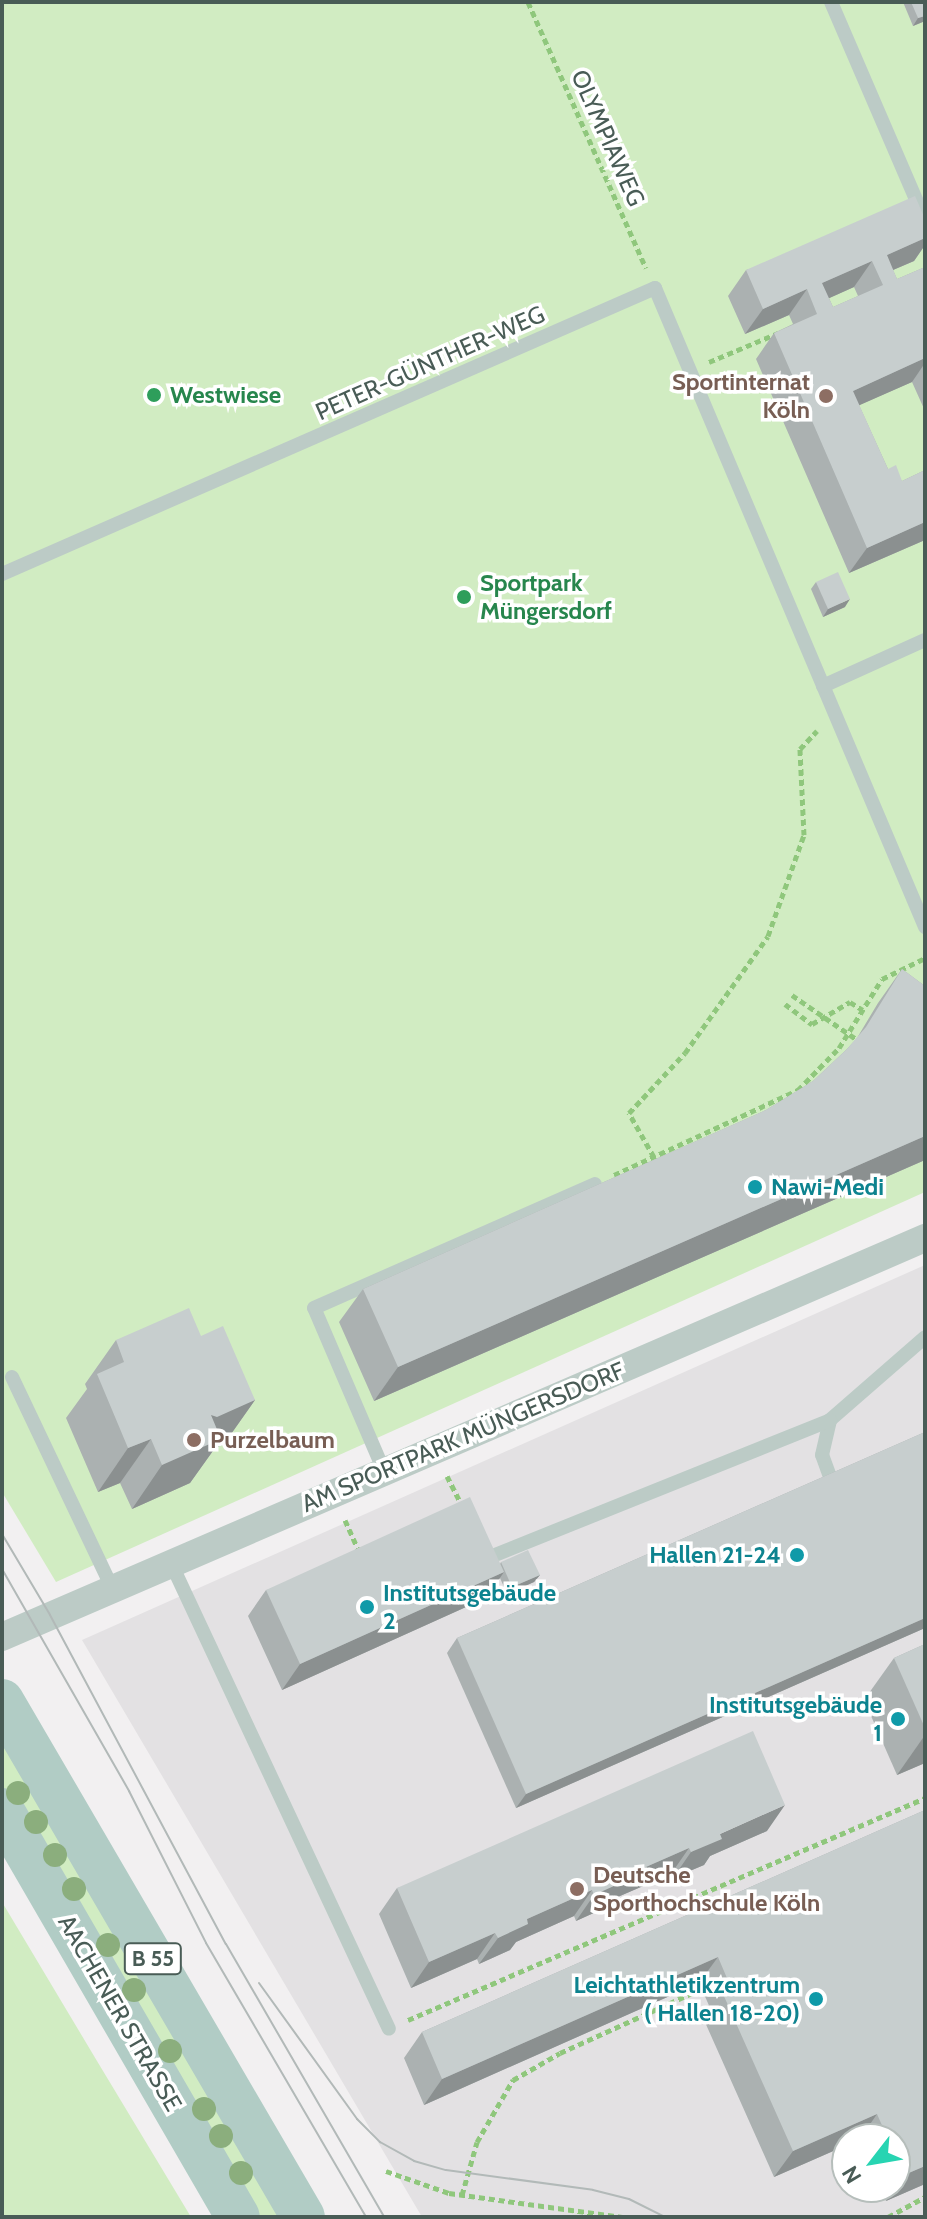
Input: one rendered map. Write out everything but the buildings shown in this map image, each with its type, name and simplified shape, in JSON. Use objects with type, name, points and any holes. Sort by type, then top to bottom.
[{"type":"main road","name":"B 55","points":[[2,1701],[303,2217]]},
{"type":"main road","name":"AACHENER STRASSE","points":[[2,1810],[238,2217]]},
{"type":"street","name":"AM SPORTPARK MÜNGERSDORF","points":[[2,1637],[925,1238]]},
{"type":"lane","points":[[831,2],[925,220]]},
{"type":"lane","points":[[655,288],[925,927]]},
{"type":"lane","name":"PETER-GÜNTHER-WEG","points":[[2,574],[655,288]]},
{"type":"lane","points":[[823,686],[925,640]]},
{"type":"lane","points":[[373,1476],[314,1308],[595,1184]]},
{"type":"lane","points":[[485,1559],[830,1420],[925,1337]]},
{"type":"lane","points":[[12,1377],[112,1588]]},
{"type":"lane","points":[[829,1474],[822,1455],[830,1420]]},
{"type":"lane","points":[[171,1563],[389,2029]]},
{"type":"path","name":"OLYMPIAWEG","points":[[528,2],[655,288]]},
{"type":"path","points":[[690,370],[789,328]]},
{"type":"path","points":[[654,1157],[629,1113],[685,1053],[768,936],[804,835],[800,749],[834,713]]},
{"type":"path","points":[[595,1184],[798,1090],[839,1048],[882,979],[925,958]]},
{"type":"path","points":[[813,1010],[821,1015],[833,1023],[856,1039],[835,1025],[824,1017],[813,1010],[792,995],[785,1004],[812,1024],[850,1002],[863,1010]]},
{"type":"path","points":[[805,1019],[814,1025],[821,1015]]},
{"type":"path","points":[[454,1488],[464,1513]]},
{"type":"path","points":[[346,1522],[364,1563]]},
{"type":"path","points":[[389,2029],[925,1798]]},
{"type":"path","points":[[462,2195],[477,2142],[513,2080],[560,2053],[717,1982]]},
{"type":"path","points":[[386,2171],[401,2179],[462,2195],[622,2217]]},
{"type":"path","points":[[888,2217],[925,2197]]},
{"type":"shaded area","name":"Deutsche Sporthochschule Köln","points":[[925,1265],[925,2217],[422,2217],[82,1640]]},
{"type":"green space","name":"Sportpark Müngersdorf","points":[[2,2],[925,2],[925,1192],[56,1582],[2,1492]]},
{"type":"green space","points":[[2,1742],[280,2217],[256,2217],[42,1857],[2,1788]]},
{"type":"green space","points":[[2,1902],[97,2061],[191,2217],[2,2217]]},
{"type":"tram line","points":[[2,1534],[50,1615],[226,1944],[384,2217]]},
{"type":"tram line","points":[[2,1569],[129,1791],[206,1943],[366,2217]]},
{"type":"tram line","points":[[259,1983],[357,2119],[380,2142],[414,2161],[446,2170],[593,2190],[629,2199],[665,2217]]},
{"type":"place","name":"Westwiese","points":[[154,395]]},
{"type":"place","name":"Sportinternat Köln","points":[[826,396]]},
{"type":"place","name":"Sportpark Müngersdorf","points":[[464,597]]},
{"type":"place","name":"Nawi-Medi","points":[[755,1187]]},
{"type":"place","name":"Purzelbaum","points":[[194,1440]]},
{"type":"place","name":"Hallen 21-24","points":[[797,1555]]},
{"type":"place","name":"Institutsgebäude 2","points":[[367,1607]]},
{"type":"place","name":"Institutsgebäude 1","points":[[898,1719]]},
{"type":"place","name":"Deutsche Sporthochschule Köln","points":[[577,1889]]},
{"type":"place","name":"Leichtathletikzentrum ( Hallen 18-20)","points":[[816,1999]]}]
